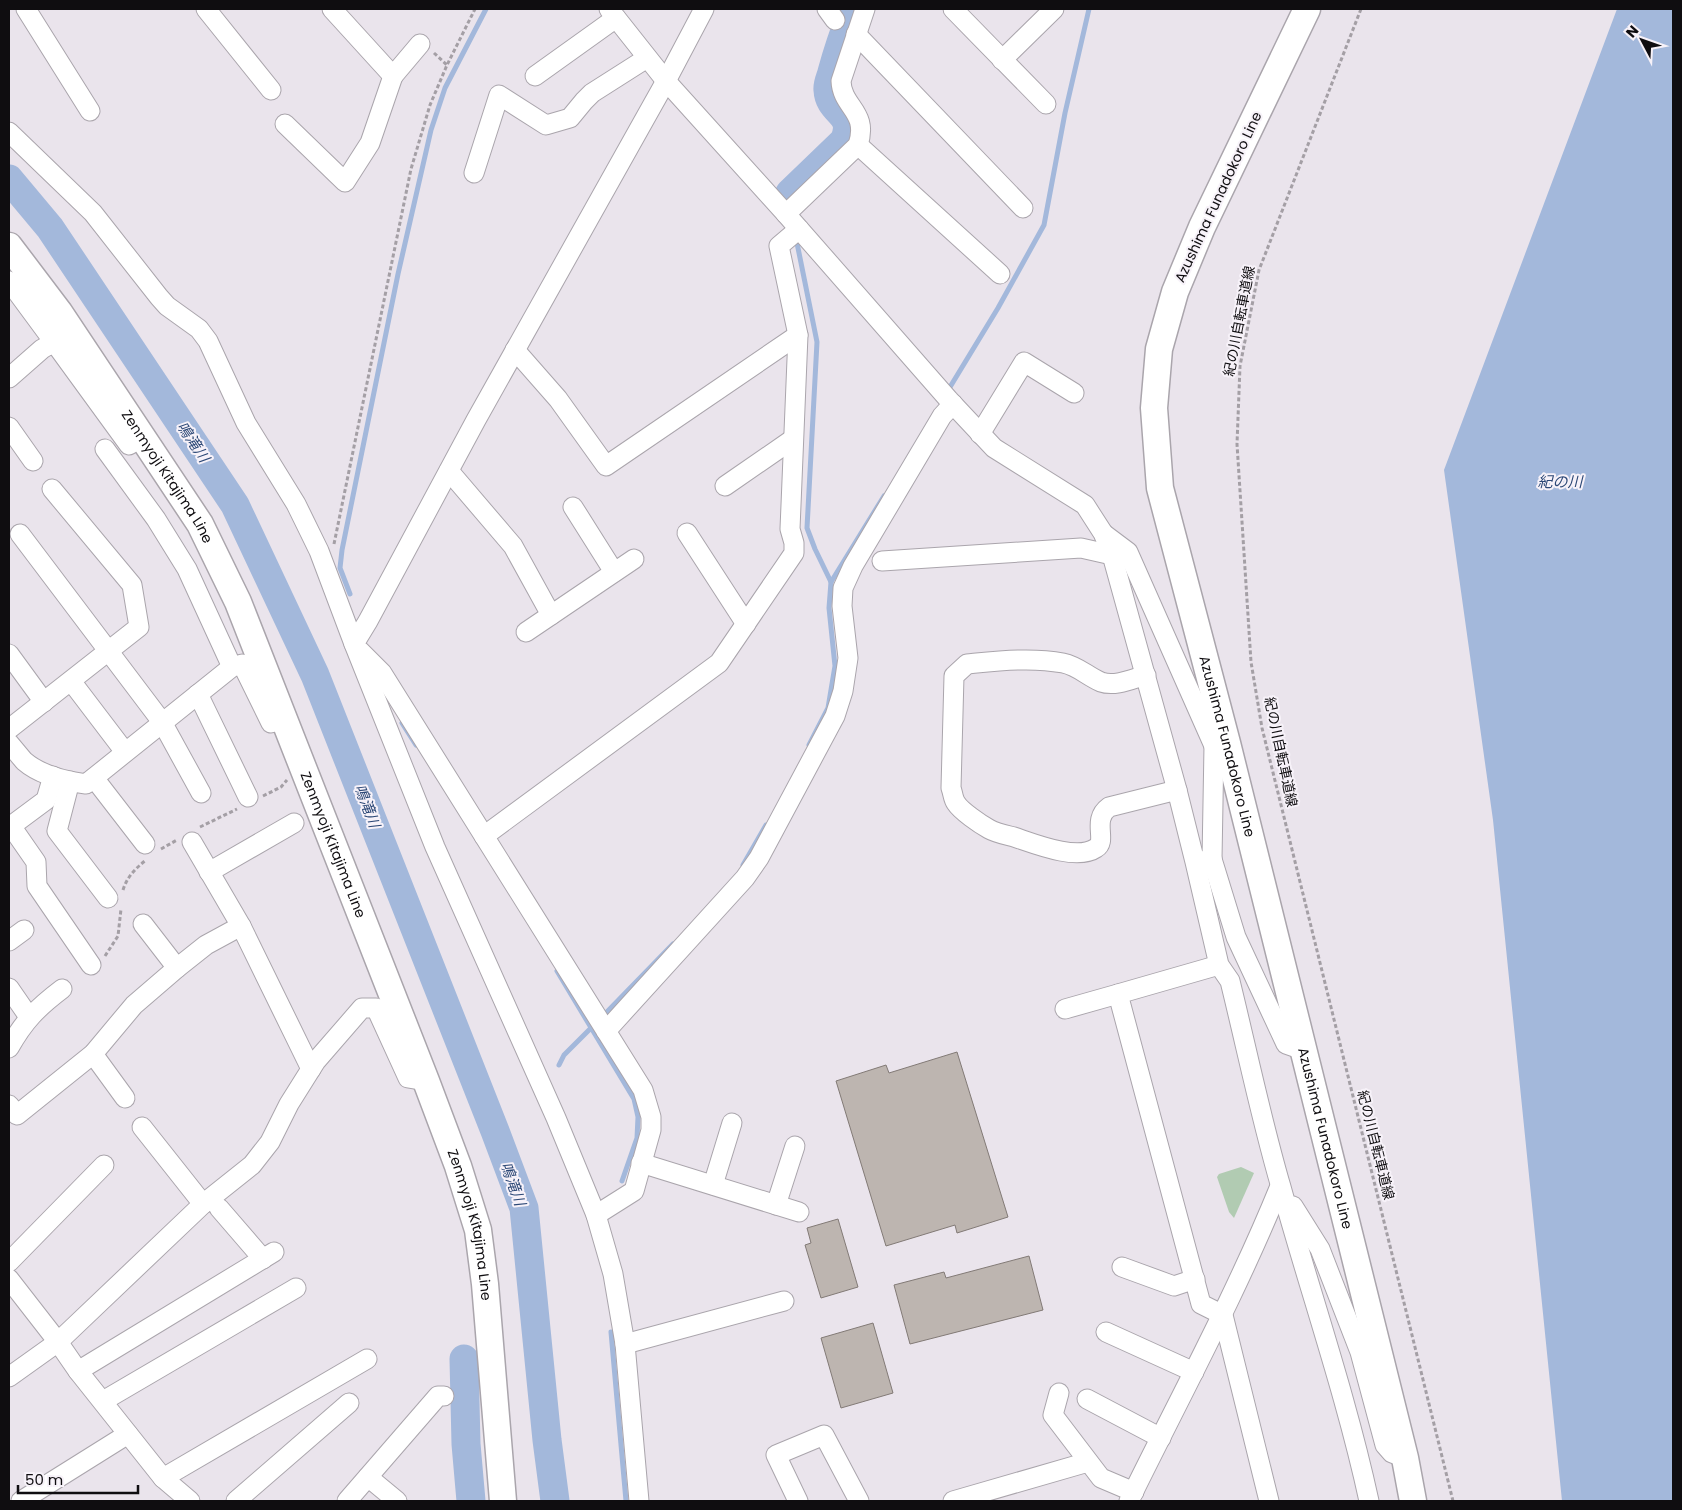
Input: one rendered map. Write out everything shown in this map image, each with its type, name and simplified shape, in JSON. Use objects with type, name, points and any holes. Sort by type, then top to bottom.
[{"type":"main road","name":"Azushima Funadokoro Line","points":[[1308,9],[1202,227],[1174,292],[1159,349],[1154,408],[1160,488],[1220,745],[1303,1050],[1405,1458],[1413,1501]]},
{"type":"main road","name":"Zenmyoji Kitajima Line","points":[[9,246],[59,312],[200,524],[238,602],[426,1081],[458,1166],[478,1230],[485,1284],[503,1501]]},
{"type":"street","points":[[26,9],[90,111]]},
{"type":"street","points":[[206,9],[271,90]]},
{"type":"street","points":[[332,9],[393,76]]},
{"type":"street","points":[[354,644],[704,9]]},
{"type":"street","points":[[786,214],[858,145],[861,125],[858,115],[843,93],[840,81],[865,9]]},
{"type":"street","points":[[953,9],[1046,104]]},
{"type":"street","points":[[1002,60],[1054,9]]},
{"type":"street","points":[[535,76],[615,13],[666,81],[980,434],[994,448],[1085,505],[1103,533],[1112,555],[1177,790],[1204,861],[1236,937],[1286,1044],[1303,1050]]},
{"type":"street","points":[[856,34],[1024,208]]},
{"type":"street","points":[[285,124],[345,182],[370,144],[393,76],[420,44]]},
{"type":"street","points":[[474,173],[499,95],[546,125],[570,118],[592,93],[647,58]]},
{"type":"street","points":[[9,132],[93,213],[159,298],[199,329],[208,341],[246,423],[296,504],[319,550],[354,644],[436,847],[556,1118],[596,1215],[613,1274],[625,1344],[639,1501]]},
{"type":"street","points":[[858,145],[1000,274]]},
{"type":"street","points":[[484,836],[719,663],[794,553],[794,543],[790,529],[798,335],[779,246],[799,229]]},
{"type":"street","points":[[9,281],[129,445],[142,437]]},
{"type":"street","points":[[515,350],[558,399],[606,466],[798,335]]},
{"type":"street","points":[[9,378],[42,349],[54,342]]},
{"type":"street","points":[[980,434],[1024,362],[1074,393]]},
{"type":"street","points":[[602,1024],[744,878],[759,858],[835,716],[843,691],[848,658],[842,606],[843,588],[853,566],[942,416],[947,397]]},
{"type":"street","points":[[9,427],[33,461]]},
{"type":"street","points":[[725,486],[793,438]]},
{"type":"street","points":[[105,449],[156,519],[187,569],[232,666]]},
{"type":"street","points":[[449,471],[513,546],[551,615]]},
{"type":"street","points":[[9,729],[139,627],[132,585],[52,489]]},
{"type":"street","points":[[1080,548],[1085,534],[1085,505]]},
{"type":"street","points":[[573,507],[614,572]]},
{"type":"street","points":[[687,533],[746,624]]},
{"type":"street","points":[[1103,533],[1128,552],[1220,745],[1204,861],[1219,965],[1230,981],[1280,1186],[1317,1307],[1361,1466],[1368,1501]]},
{"type":"street","points":[[20,534],[162,722],[202,793]]},
{"type":"street","points":[[882,561],[1080,548],[1112,555]]},
{"type":"street","points":[[526,632],[634,558]]},
{"type":"street","points":[[354,644],[382,673],[643,1090],[651,1117],[651,1130],[634,1191],[596,1215]]},
{"type":"street","points":[[9,654],[44,702]]},
{"type":"street","points":[[1146,675],[1115,684],[1102,682],[1077,667],[1062,663],[1018,660],[967,664],[954,676],[953,795],[955,802],[990,830],[1059,851],[1078,853],[1095,850],[1099,846],[1101,839],[1100,817],[1108,808],[1177,790]]},
{"type":"street","points":[[9,743],[25,762],[39,771],[61,779],[86,784],[232,666],[242,664],[271,723],[284,719]]},
{"type":"street","points":[[70,681],[125,752]]},
{"type":"street","points":[[198,694],[248,797]]},
{"type":"street","points":[[94,778],[145,844]]},
{"type":"street","points":[[61,779],[57,831],[108,898]]},
{"type":"street","points":[[61,779],[46,800],[11,826],[36,862],[36,886],[91,965]]},
{"type":"street","points":[[209,872],[294,823]]},
{"type":"street","points":[[192,842],[241,926],[311,1069]]},
{"type":"street","points":[[143,924],[177,968]]},
{"type":"street","points":[[9,1105],[17,1115],[93,1054],[134,1005],[177,968],[206,945],[241,926]]},
{"type":"street","points":[[1065,1010],[1219,965]]},
{"type":"street","points":[[9,988],[29,1017]]},
{"type":"street","points":[[9,1048],[29,1017],[40,1005],[62,989]]},
{"type":"street","points":[[1118,994],[1201,1304],[1222,1314]]},
{"type":"street","points":[[9,1377],[58,1342],[211,1206],[252,1165],[270,1142],[289,1104],[316,1061],[362,1008],[376,1008],[408,1078],[426,1081]]},
{"type":"street","points":[[93,1054],[124,1098]]},
{"type":"street","points":[[713,1185],[732,1123]]},
{"type":"street","points":[[78,1371],[268,1256],[211,1206],[142,1127]]},
{"type":"street","points":[[776,1205],[795,1146]]},
{"type":"street","points":[[642,1163],[799,1212]]},
{"type":"street","points":[[9,1262],[104,1165]]},
{"type":"street","points":[[1059,1394],[1053,1415],[1101,1478],[1131,1497],[1264,1227],[1280,1186]]},
{"type":"street","points":[[1280,1186],[1320,1249],[1360,1352],[1385,1445],[1392,1454],[1405,1458]]},
{"type":"street","points":[[1122,1267],[1174,1286],[1195,1280]]},
{"type":"street","points":[[9,1279],[78,1371],[163,1478],[190,1501]]},
{"type":"street","points":[[102,1401],[296,1288]]},
{"type":"street","points":[[625,1344],[784,1300]]},
{"type":"street","points":[[1222,1314],[1269,1501]]},
{"type":"street","points":[[1106,1332],[1194,1372]]},
{"type":"street","points":[[163,1478],[367,1359]]},
{"type":"street","points":[[347,1501],[438,1396],[444,1396]]},
{"type":"street","points":[[1087,1399],[1161,1438]]},
{"type":"street","points":[[236,1501],[349,1403]]},
{"type":"street","points":[[21,1501],[128,1434]]},
{"type":"street","points":[[798,1501],[776,1455],[824,1435],[859,1501]]},
{"type":"street","points":[[953,1501],[1088,1462]]},
{"type":"street","points":[[368,1477],[397,1501]]},
{"type":"path","points":[[326,568],[331,558],[411,169],[430,105],[475,9]]},
{"type":"path","name":"紀の川自転車道線","points":[[1361,9],[1259,270],[1240,366],[1237,444],[1252,662],[1262,728],[1453,1501]]},
{"type":"green space","points":[[1241,1167],[1254,1173],[1234,1218],[1229,1212],[1217,1177],[1219,1174]]},
{"type":"water","name":"紀の川","points":[[1617,9],[1673,9],[1673,1501],[1562,1501],[1493,820],[1444,470]]},
{"type":"building","points":[[957,1052],[1008,1217],[957,1233],[955,1225],[886,1246],[836,1081],[886,1065],[889,1073]]},
{"type":"building","points":[[838,1219],[858,1287],[821,1298],[805,1245],[811,1243],[807,1228]]},
{"type":"building","points":[[1029,1256],[1043,1310],[910,1344],[894,1285],[944,1272],[946,1278]]},
{"type":"building","points":[[873,1323],[893,1393],[841,1408],[821,1338]]},
{"type":"waterway","points":[[350,594],[340,568],[342,550],[398,274],[431,130],[445,88],[486,9]]},
{"type":"waterway","points":[[787,198],[844,141],[847,125],[845,119],[833,104],[828,88],[839,48],[853,9]]},
{"type":"waterway","points":[[947,392],[998,308],[1044,225],[1065,113],[1089,9]]},
{"type":"waterway","name":"鳴滝川","points":[[9,179],[50,228],[235,505],[315,675],[524,1208],[547,1440],[555,1501]]},
{"type":"waterway","points":[[797,243],[817,342],[807,528],[831,582]]},
{"type":"waterway","points":[[809,745],[828,708],[835,666],[829,608],[831,582],[884,496]]},
{"type":"waterway","points":[[402,723],[416,745]]},
{"type":"waterway","points":[[743,865],[766,825]]},
{"type":"waterway","points":[[602,1017],[673,944]]},
{"type":"waterway","points":[[557,971],[634,1099],[638,1117],[637,1138],[622,1181]]},
{"type":"waterway","points":[[559,1065],[564,1055],[596,1023]]},
{"type":"waterway","points":[[611,1332],[626,1501]]},
{"type":"waterway","points":[[464,1359],[466,1444],[471,1501]]}]
